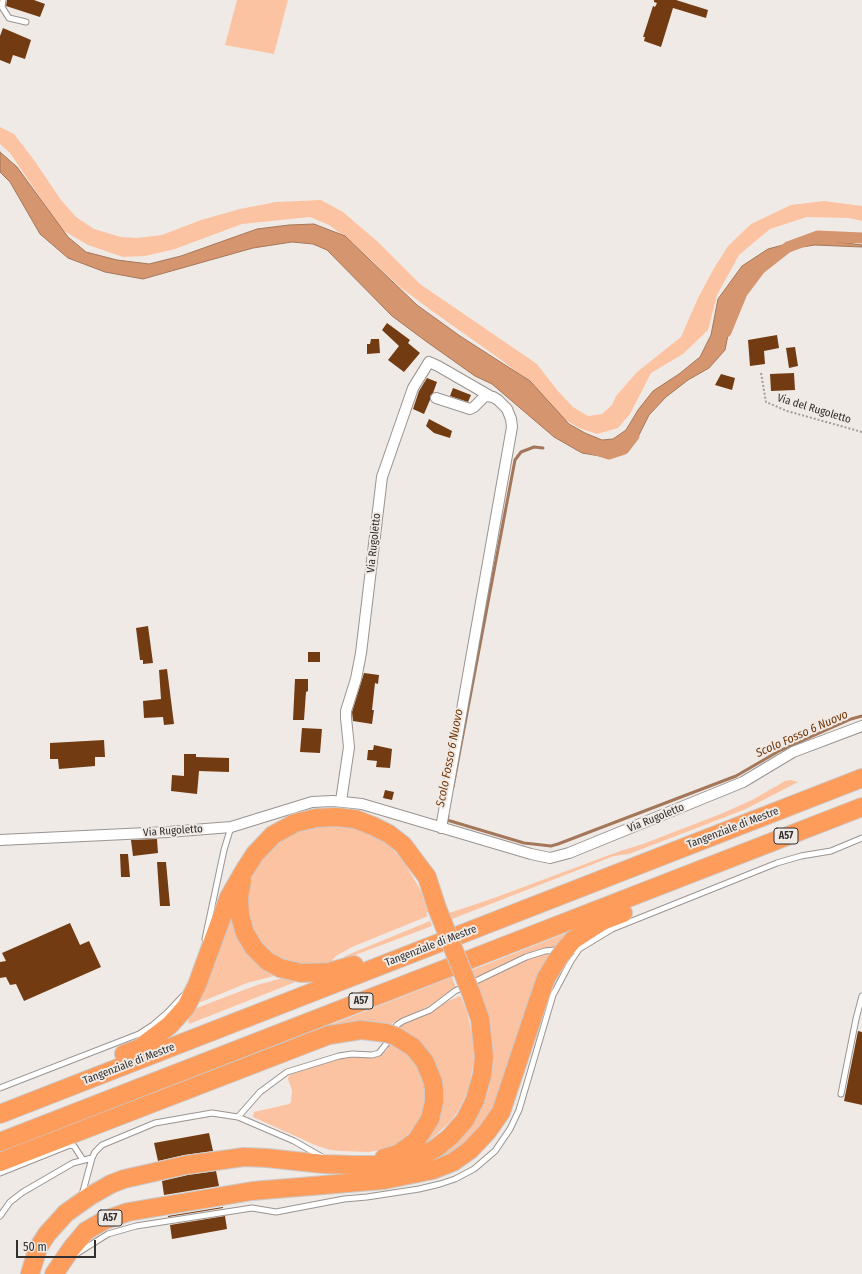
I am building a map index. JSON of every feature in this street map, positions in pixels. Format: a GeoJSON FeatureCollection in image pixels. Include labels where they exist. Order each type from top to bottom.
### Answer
{"type":"FeatureCollection","features":[{"type":"Feature","properties":{"kind":"highway","name":"Tangenziale di Mestre"},"geometry":{"type":"LineString","coordinates":[[0,1113],[862,778]]}},
{"type":"Feature","properties":{"kind":"highway","name":"A57"},"geometry":{"type":"LineString","coordinates":[[0,1142],[862,807]]}},
{"type":"Feature","properties":{"kind":"highway","name":"A57"},"geometry":{"type":"LineString","coordinates":[[0,1113],[69,1075],[140,1048],[170,1025],[186,1007],[197,985],[229,898],[244,871],[256,854],[274,835],[295,823],[316,818],[336,817],[355,819],[389,834],[403,845],[427,877],[437,908],[480,1019],[484,1057],[482,1075],[475,1100],[465,1120],[450,1136],[436,1148],[420,1157],[339,1183]]}},
{"type":"Feature","properties":{"kind":"highway","name":"A57"},"geometry":{"type":"LineString","coordinates":[[56,1270],[86,1231],[105,1220],[128,1212],[252,1191],[384,1180],[433,1170],[453,1162],[470,1150],[488,1132],[501,1112],[546,978],[565,956],[573,940],[602,921],[692,885],[722,861]]}},
{"type":"Feature","properties":{"kind":"highway","name":"A57"},"geometry":{"type":"LineString","coordinates":[[244,871],[239,897],[240,916],[245,932],[254,948],[267,961],[280,968],[301,973],[329,972],[344,969],[410,943],[430,947]]}},
{"type":"Feature","properties":{"kind":"highway","name":"A57"},"geometry":{"type":"LineString","coordinates":[[0,1162],[329,1035],[361,1030],[391,1034],[413,1047],[430,1071],[434,1090],[432,1114],[424,1130],[416,1141],[398,1154],[354,1165]]}},
{"type":"Feature","properties":{"kind":"highway","name":"A57"},"geometry":{"type":"LineString","coordinates":[[30,1274],[38,1248],[47,1234],[66,1213],[112,1184],[124,1179],[149,1172],[217,1160],[251,1157],[335,1165],[384,1165],[408,1161]]}},
{"type":"Feature","properties":{"kind":"street","name":"Via Rugoletto"},"geometry":{"type":"LineString","coordinates":[[341,801],[349,747],[346,712],[356,679],[361,653],[382,477],[413,388],[429,362],[498,400],[506,409],[511,418],[512,431],[442,828]]}},
{"type":"Feature","properties":{"kind":"street"},"geometry":{"type":"LineString","coordinates":[[436,398],[470,409],[484,397],[490,396]]}},
{"type":"Feature","properties":{"kind":"street","name":"Via Rugoletto"},"geometry":{"type":"LineString","coordinates":[[0,840],[168,832],[231,827],[312,802],[341,801],[362,804],[530,854],[550,858],[569,853],[743,782],[793,752],[862,726]]}},
{"type":"Feature","properties":{"kind":"lane"},"geometry":{"type":"LineString","coordinates":[[3,0],[2,7],[9,18],[26,22]]}},
{"type":"Feature","properties":{"kind":"lane"},"geometry":{"type":"LineString","coordinates":[[204,945],[224,850],[231,827]]}},
{"type":"Feature","properties":{"kind":"lane"},"geometry":{"type":"LineString","coordinates":[[56,1270],[108,1234],[136,1226],[252,1208],[276,1212],[344,1199],[419,1189],[440,1184],[474,1169],[495,1151],[510,1129],[519,1110],[565,956],[612,929],[777,863],[801,856],[831,851],[862,838]]}},
{"type":"Feature","properties":{"kind":"lane"},"geometry":{"type":"LineString","coordinates":[[238,1117],[260,1092],[287,1072],[338,1056],[352,1054],[372,1055],[379,1053],[388,1043],[391,1032],[397,1025],[430,1010],[455,991],[526,958],[545,951],[555,950],[565,956]]}},
{"type":"Feature","properties":{"kind":"lane"},"geometry":{"type":"LineString","coordinates":[[198,966],[200,959]]}},
{"type":"Feature","properties":{"kind":"lane"},"geometry":{"type":"LineString","coordinates":[[0,1088],[139,1034],[168,1013],[186,992]]}},
{"type":"Feature","properties":{"kind":"lane"},"geometry":{"type":"LineString","coordinates":[[842,1094],[856,1019],[862,996]]}},
{"type":"Feature","properties":{"kind":"lane"},"geometry":{"type":"LineString","coordinates":[[80,1203],[92,1158],[95,1152],[102,1145],[156,1123],[212,1113],[238,1117],[294,1141],[335,1165]]}},
{"type":"Feature","properties":{"kind":"lane"},"geometry":{"type":"LineString","coordinates":[[0,1173],[70,1145],[74,1146],[83,1160]]}},
{"type":"Feature","properties":{"kind":"lane"},"geometry":{"type":"LineString","coordinates":[[0,1216],[10,1202],[23,1192],[73,1163],[92,1158]]}},
{"type":"Feature","properties":{"kind":"path","name":"Via del Rugoletto"},"geometry":{"type":"LineString","coordinates":[[761,373],[766,402],[787,411],[862,432]]}},
{"type":"Feature","properties":{"kind":"shaded area"},"geometry":{"type":"Polygon","coordinates":[[[237,0],[288,0],[274,54],[225,45],[237,0]]]}},
{"type":"Feature","properties":{"kind":"shaded area"},"geometry":{"type":"Polygon","coordinates":[[[0,127],[14,134],[34,160],[61,200],[76,217],[94,229],[121,237],[137,238],[162,235],[201,220],[240,209],[276,202],[321,200],[343,212],[378,242],[420,284],[537,364],[557,390],[573,407],[588,416],[602,414],[612,405],[616,396],[637,372],[681,337],[698,298],[713,270],[728,246],[751,224],[791,205],[824,201],[862,206],[862,221],[849,218],[807,217],[770,229],[739,255],[717,295],[708,330],[683,354],[651,373],[630,414],[618,428],[597,434],[579,428],[549,408],[532,384],[400,287],[353,243],[329,225],[310,217],[242,224],[175,249],[145,256],[123,257],[88,245],[64,231],[54,218],[10,153],[0,144],[0,127]]]}},
{"type":"Feature","properties":{"kind":"shaded area"},"geometry":{"type":"Polygon","coordinates":[[[0,152],[17,167],[68,237],[86,252],[117,260],[149,264],[181,256],[257,229],[289,225],[314,224],[345,236],[417,305],[460,336],[530,381],[569,424],[602,440],[613,439],[626,430],[638,410],[653,391],[679,374],[700,357],[711,335],[718,299],[742,266],[768,249],[798,241],[823,240],[862,245],[862,247],[815,245],[789,249],[774,256],[757,270],[742,291],[733,310],[725,350],[709,368],[688,380],[666,397],[649,415],[639,435],[621,451],[600,456],[582,453],[554,437],[492,384],[475,376],[392,316],[327,250],[313,244],[292,242],[253,248],[143,279],[105,272],[68,258],[40,234],[10,182],[0,172],[0,152]]]}},
{"type":"Feature","properties":{"kind":"shaded area"},"geometry":{"type":"Polygon","coordinates":[[[791,780],[798,782],[746,809],[629,854],[614,856],[452,919],[449,913],[643,844],[723,813],[752,800],[785,781],[791,780]]]}},
{"type":"Feature","properties":{"kind":"shaded area"},"geometry":{"type":"Polygon","coordinates":[[[348,826],[371,834],[386,843],[403,860],[421,891],[428,916],[352,947],[336,956],[327,964],[299,964],[274,955],[259,942],[246,915],[248,885],[252,874],[259,862],[287,836],[312,827],[348,826]]]}},
{"type":"Feature","properties":{"kind":"shaded area"},"geometry":{"type":"Polygon","coordinates":[[[229,916],[236,919],[298,981],[189,1024],[188,1021],[194,1009],[257,985],[286,977],[278,975],[247,983],[199,1002],[216,962],[229,916]]]}},
{"type":"Feature","properties":{"kind":"shaded area"},"geometry":{"type":"Polygon","coordinates":[[[430,921],[432,926],[342,960],[345,956],[430,921]]]}},
{"type":"Feature","properties":{"kind":"shaded area"},"geometry":{"type":"Polygon","coordinates":[[[571,931],[560,946],[546,948],[527,954],[475,978],[472,970],[571,931]]]}},
{"type":"Feature","properties":{"kind":"shaded area"},"geometry":{"type":"Polygon","coordinates":[[[552,952],[491,1114],[462,1146],[450,1154],[437,1160],[435,1159],[455,1144],[472,1124],[485,1101],[489,1088],[492,1041],[488,1021],[478,990],[480,990],[477,984],[542,953],[552,952]]]}},
{"type":"Feature","properties":{"kind":"shaded area"},"geometry":{"type":"Polygon","coordinates":[[[452,977],[456,988],[434,1004],[394,1022],[388,1027],[322,1028],[452,977]]]}},
{"type":"Feature","properties":{"kind":"shaded area"},"geometry":{"type":"Polygon","coordinates":[[[459,996],[461,997],[467,1012],[474,1048],[474,1059],[469,1089],[458,1111],[450,1122],[428,1142],[419,1147],[438,1096],[397,1030],[417,1017],[435,1010],[444,1003],[459,996]]]}},
{"type":"Feature","properties":{"kind":"shaded area"},"geometry":{"type":"Polygon","coordinates":[[[392,1037],[419,1063],[427,1093],[423,1114],[415,1128],[396,1145],[386,1149],[369,1152],[330,1150],[315,1145],[253,1117],[254,1112],[289,1104],[291,1102],[292,1090],[288,1079],[289,1075],[334,1058],[378,1057],[387,1050],[392,1037]]]}},
{"type":"Feature","properties":{"kind":"building"},"geometry":{"type":"Polygon","coordinates":[[[7,0],[34,0],[45,4],[40,17],[6,6],[7,0]]]}},
{"type":"Feature","properties":{"kind":"building"},"geometry":{"type":"Polygon","coordinates":[[[654,0],[676,0],[708,10],[706,18],[673,8],[661,47],[644,41],[645,37],[643,37],[653,6],[655,7],[657,3],[654,2],[654,0]]]}},
{"type":"Feature","properties":{"kind":"building"},"geometry":{"type":"Polygon","coordinates":[[[3,28],[31,40],[25,59],[13,55],[10,64],[0,60],[0,36],[3,28]]]}},
{"type":"Feature","properties":{"kind":"building"},"geometry":{"type":"Polygon","coordinates":[[[387,323],[410,340],[408,343],[420,353],[404,372],[388,360],[399,346],[382,330],[387,323]]]}},
{"type":"Feature","properties":{"kind":"building"},"geometry":{"type":"Polygon","coordinates":[[[777,335],[779,348],[764,351],[765,364],[750,366],[748,340],[777,335]]]}},
{"type":"Feature","properties":{"kind":"building"},"geometry":{"type":"Polygon","coordinates":[[[371,339],[379,339],[380,353],[367,354],[367,344],[370,344],[371,339]]]}},
{"type":"Feature","properties":{"kind":"building"},"geometry":{"type":"Polygon","coordinates":[[[795,347],[798,366],[789,368],[786,348],[795,347]]]}},
{"type":"Feature","properties":{"kind":"building"},"geometry":{"type":"Polygon","coordinates":[[[794,373],[795,390],[771,391],[770,374],[794,373]]]}},
{"type":"Feature","properties":{"kind":"building"},"geometry":{"type":"Polygon","coordinates":[[[721,374],[735,378],[732,390],[715,385],[721,374]]]}},
{"type":"Feature","properties":{"kind":"building"},"geometry":{"type":"Polygon","coordinates":[[[427,378],[437,382],[433,393],[430,396],[430,400],[424,414],[413,409],[419,391],[427,378]]]}},
{"type":"Feature","properties":{"kind":"building"},"geometry":{"type":"Polygon","coordinates":[[[453,388],[471,395],[468,402],[450,396],[453,388]]]}},
{"type":"Feature","properties":{"kind":"building"},"geometry":{"type":"Polygon","coordinates":[[[429,419],[452,431],[450,438],[434,433],[426,426],[429,419]]]}},
{"type":"Feature","properties":{"kind":"building"},"geometry":{"type":"Polygon","coordinates":[[[148,626],[153,663],[143,664],[143,660],[140,660],[136,628],[148,626]]]}},
{"type":"Feature","properties":{"kind":"building"},"geometry":{"type":"Polygon","coordinates":[[[308,652],[320,652],[320,662],[308,662],[308,652]]]}},
{"type":"Feature","properties":{"kind":"building"},"geometry":{"type":"Polygon","coordinates":[[[167,669],[174,724],[164,725],[163,717],[144,718],[143,701],[161,699],[159,670],[167,669]]]}},
{"type":"Feature","properties":{"kind":"building"},"geometry":{"type":"Polygon","coordinates":[[[364,673],[379,675],[378,684],[375,683],[372,724],[353,721],[352,712],[364,673]]]}},
{"type":"Feature","properties":{"kind":"building"},"geometry":{"type":"Polygon","coordinates":[[[295,679],[308,679],[304,720],[293,720],[295,679]]]}},
{"type":"Feature","properties":{"kind":"building"},"geometry":{"type":"Polygon","coordinates":[[[302,728],[322,729],[320,753],[300,752],[302,728]]]}},
{"type":"Feature","properties":{"kind":"building"},"geometry":{"type":"Polygon","coordinates":[[[104,740],[105,757],[95,757],[95,766],[59,769],[58,759],[50,759],[50,743],[104,740]]]}},
{"type":"Feature","properties":{"kind":"building"},"geometry":{"type":"Polygon","coordinates":[[[374,745],[392,749],[390,768],[376,767],[377,761],[367,760],[368,750],[373,750],[374,745]]]}},
{"type":"Feature","properties":{"kind":"building"},"geometry":{"type":"Polygon","coordinates":[[[184,754],[196,754],[196,757],[229,758],[229,772],[199,771],[197,794],[171,791],[172,775],[184,776],[184,754]]]}},
{"type":"Feature","properties":{"kind":"building"},"geometry":{"type":"Polygon","coordinates":[[[385,790],[394,792],[392,800],[383,798],[385,790]]]}},
{"type":"Feature","properties":{"kind":"building"},"geometry":{"type":"Polygon","coordinates":[[[157,839],[158,853],[133,856],[131,840],[157,839]]]}},
{"type":"Feature","properties":{"kind":"building"},"geometry":{"type":"Polygon","coordinates":[[[120,854],[128,854],[130,877],[121,877],[120,854]]]}},
{"type":"Feature","properties":{"kind":"building"},"geometry":{"type":"Polygon","coordinates":[[[157,862],[166,862],[170,906],[160,906],[157,862]]]}},
{"type":"Feature","properties":{"kind":"building"},"geometry":{"type":"Polygon","coordinates":[[[70,923],[80,945],[89,941],[101,967],[24,1001],[16,984],[10,985],[6,977],[0,978],[0,962],[6,961],[2,953],[70,923]]]}},
{"type":"Feature","properties":{"kind":"building"},"geometry":{"type":"Polygon","coordinates":[[[858,1031],[862,1032],[862,1105],[844,1101],[858,1031]]]}},
{"type":"Feature","properties":{"kind":"building"},"geometry":{"type":"Polygon","coordinates":[[[209,1133],[213,1151],[184,1155],[158,1161],[154,1143],[209,1133]]]}},
{"type":"Feature","properties":{"kind":"building"},"geometry":{"type":"Polygon","coordinates":[[[216,1171],[219,1186],[164,1195],[162,1181],[216,1171]]]}},
{"type":"Feature","properties":{"kind":"building"},"geometry":{"type":"Polygon","coordinates":[[[223,1208],[168,1217],[168,1216],[223,1208]]]}},
{"type":"Feature","properties":{"kind":"building"},"geometry":{"type":"Polygon","coordinates":[[[225,1216],[227,1229],[172,1239],[170,1225],[225,1216]]]}},
{"type":"Feature","properties":{"kind":"waterway"},"geometry":{"type":"LineString","coordinates":[[726,332],[742,293],[760,269],[788,247],[818,236],[862,238]]}},
{"type":"Feature","properties":{"kind":"waterway"},"geometry":{"type":"LineString","coordinates":[[593,449],[609,454],[624,449],[634,436]]}},
{"type":"Feature","properties":{"kind":"waterway","name":"Scolo Fosso 6 Nuovo"},"geometry":{"type":"LineString","coordinates":[[453,787],[515,460],[521,452],[534,447],[543,448]]}},
{"type":"Feature","properties":{"kind":"waterway","name":"Scolo Fosso 6 Nuovo"},"geometry":{"type":"LineString","coordinates":[[448,816],[447,820],[524,843],[551,846],[736,776],[779,751],[851,719],[862,716]]}}]}
